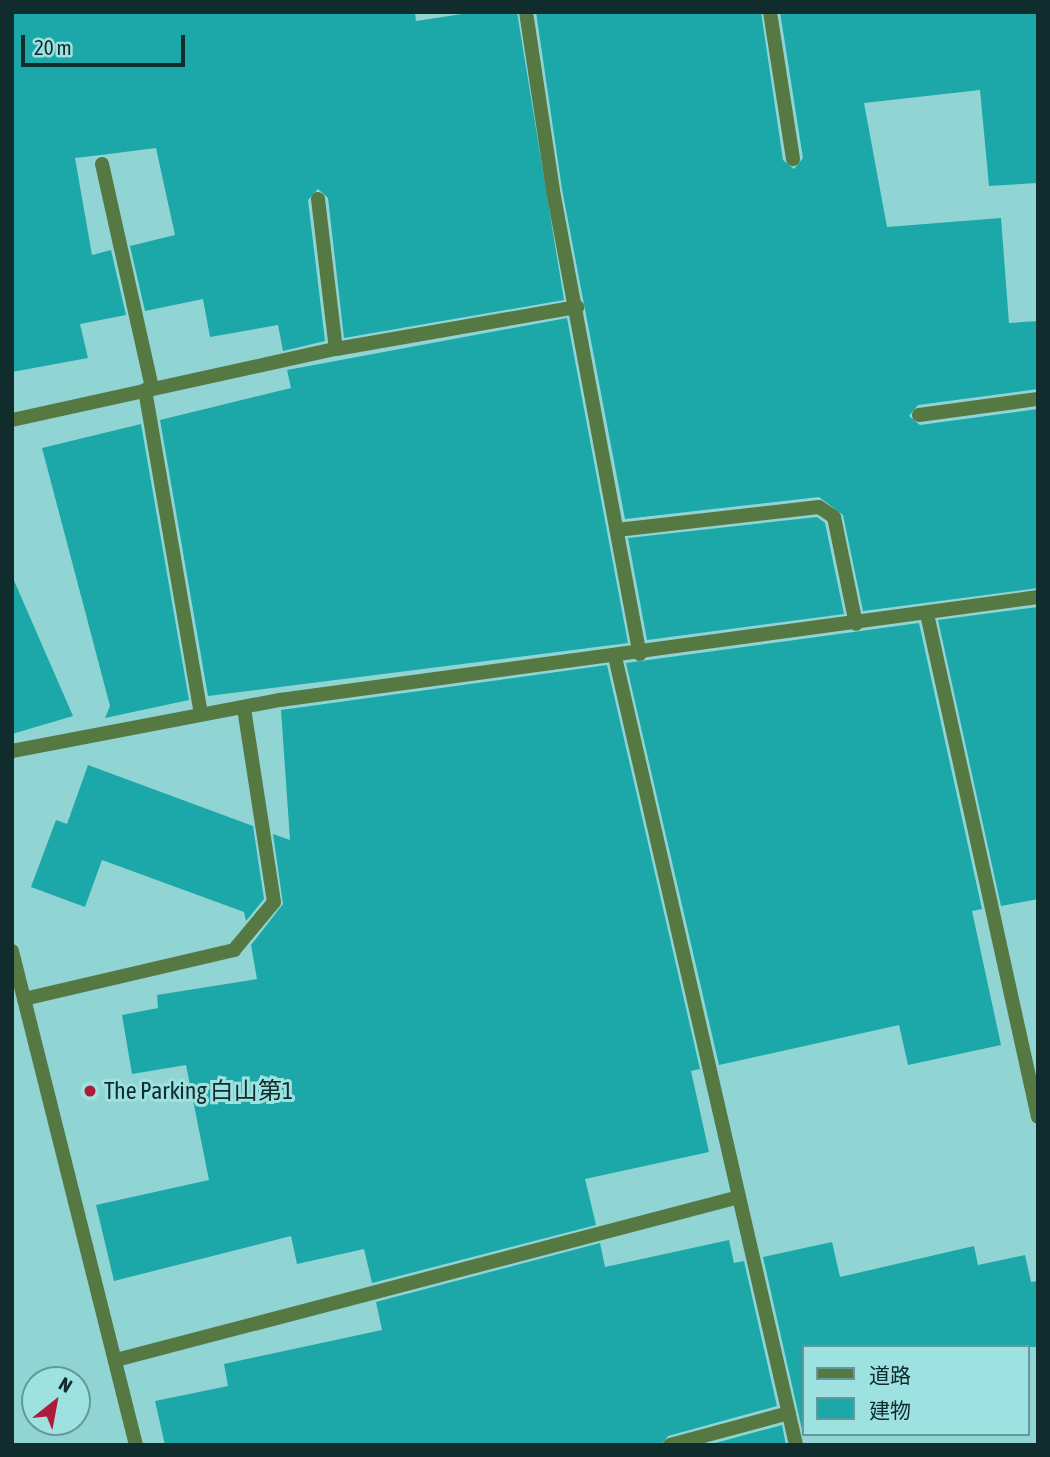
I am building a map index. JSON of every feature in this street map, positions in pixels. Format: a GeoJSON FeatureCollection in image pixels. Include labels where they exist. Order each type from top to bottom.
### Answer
{"type":"FeatureCollection","features":[{"type":"Feature","properties":{"kind":"street"},"geometry":{"type":"LineString","coordinates":[[526,12],[553,191],[577,307],[640,654]]}},
{"type":"Feature","properties":{"kind":"street"},"geometry":{"type":"LineString","coordinates":[[770,12],[793,159]]}},
{"type":"Feature","properties":{"kind":"street"},"geometry":{"type":"LineString","coordinates":[[102,164],[149,389],[201,713]]}},
{"type":"Feature","properties":{"kind":"street"},"geometry":{"type":"LineString","coordinates":[[318,199],[336,349]]}},
{"type":"Feature","properties":{"kind":"street"},"geometry":{"type":"LineString","coordinates":[[12,420],[336,349],[577,307]]}},
{"type":"Feature","properties":{"kind":"street"},"geometry":{"type":"LineString","coordinates":[[919,415],[1038,399]]}},
{"type":"Feature","properties":{"kind":"street"},"geometry":{"type":"LineString","coordinates":[[617,530],[819,507],[834,517],[856,624]]}},
{"type":"Feature","properties":{"kind":"street"},"geometry":{"type":"LineString","coordinates":[[12,751],[201,713],[1038,597]]}},
{"type":"Feature","properties":{"kind":"street"},"geometry":{"type":"LineString","coordinates":[[927,614],[1038,1117]]}},
{"type":"Feature","properties":{"kind":"street"},"geometry":{"type":"LineString","coordinates":[[615,657],[796,1445]]}},
{"type":"Feature","properties":{"kind":"street"},"geometry":{"type":"LineString","coordinates":[[24,999],[234,950],[274,902],[244,708]]}},
{"type":"Feature","properties":{"kind":"street"},"geometry":{"type":"LineString","coordinates":[[12,951],[15,974],[24,999],[136,1445]]}},
{"type":"Feature","properties":{"kind":"street"},"geometry":{"type":"LineString","coordinates":[[116,1360],[739,1197]]}},
{"type":"Feature","properties":{"kind":"street"},"geometry":{"type":"LineString","coordinates":[[670,1445],[789,1413]]}},
{"type":"Feature","properties":{"kind":"building"},"geometry":{"type":"Polygon","coordinates":[[[12,12],[415,12],[416,21],[475,12],[517,12],[564,300],[344,338],[328,198],[318,189],[308,200],[325,341],[283,351],[278,325],[210,337],[203,299],[145,311],[130,246],[175,235],[156,148],[75,158],[92,255],[111,250],[126,315],[80,324],[88,358],[12,372],[12,12]]]}},
{"type":"Feature","properties":{"kind":"building"},"geometry":{"type":"Polygon","coordinates":[[[536,12],[761,12],[783,160],[794,169],[803,158],[780,12],[1038,12],[1038,183],[989,186],[980,90],[864,103],[887,227],[1001,218],[1009,323],[1038,321],[1038,389],[918,405],[909,416],[920,425],[1038,409],[1038,588],[863,611],[843,515],[819,497],[625,519],[562,189],[536,12]]]}},
{"type":"Feature","properties":{"kind":"building"},"geometry":{"type":"Polygon","coordinates":[[[567,318],[628,643],[208,696],[160,420],[291,388],[287,370],[567,318]]]}},
{"type":"Feature","properties":{"kind":"building"},"geometry":{"type":"Polygon","coordinates":[[[141,424],[189,700],[105,718],[110,706],[42,448],[141,424]]]}},
{"type":"Feature","properties":{"kind":"building"},"geometry":{"type":"Polygon","coordinates":[[[817,517],[825,523],[844,614],[647,640],[628,538],[817,517]]]}},
{"type":"Feature","properties":{"kind":"building"},"geometry":{"type":"Polygon","coordinates":[[[12,576],[73,716],[12,734],[12,576]]]}},
{"type":"Feature","properties":{"kind":"building"},"geometry":{"type":"Polygon","coordinates":[[[1038,607],[1038,899],[1001,906],[938,620],[1038,607]]]}},
{"type":"Feature","properties":{"kind":"building"},"geometry":{"type":"Polygon","coordinates":[[[919,623],[982,909],[972,911],[1001,1045],[908,1065],[899,1025],[719,1065],[626,663],[919,623]]]}},
{"type":"Feature","properties":{"kind":"building"},"geometry":{"type":"Polygon","coordinates":[[[607,665],[700,1069],[691,1071],[709,1152],[585,1179],[596,1225],[372,1283],[364,1249],[297,1264],[291,1236],[114,1281],[96,1205],[209,1180],[186,1065],[132,1074],[122,1015],[158,1008],[157,995],[257,979],[251,945],[283,904],[273,834],[290,840],[281,710],[607,665]]]}},
{"type":"Feature","properties":{"kind":"building"},"geometry":{"type":"Polygon","coordinates":[[[88,765],[253,826],[264,899],[246,921],[244,912],[102,860],[85,907],[31,887],[56,820],[67,824],[88,765]]]}},
{"type":"Feature","properties":{"kind":"building"},"geometry":{"type":"Polygon","coordinates":[[[729,1240],[734,1263],[744,1261],[777,1406],[668,1436],[661,1445],[165,1445],[155,1401],[228,1386],[224,1364],[382,1330],[376,1302],[600,1243],[605,1267],[729,1240]]]}},
{"type":"Feature","properties":{"kind":"building"},"geometry":{"type":"Polygon","coordinates":[[[832,1242],[840,1277],[974,1246],[978,1265],[1025,1255],[1031,1282],[1038,1281],[1038,1347],[802,1345],[802,1430],[763,1257],[832,1242]]]}},
{"type":"Feature","properties":{"kind":"building"},"geometry":{"type":"Polygon","coordinates":[[[782,1425],[786,1445],[708,1445],[782,1425]]]}},
{"type":"Feature","properties":{"kind":"place","name":"The Parking 白山第1"},"geometry":{"type":"Point","coordinates":[90,1091]}}]}
